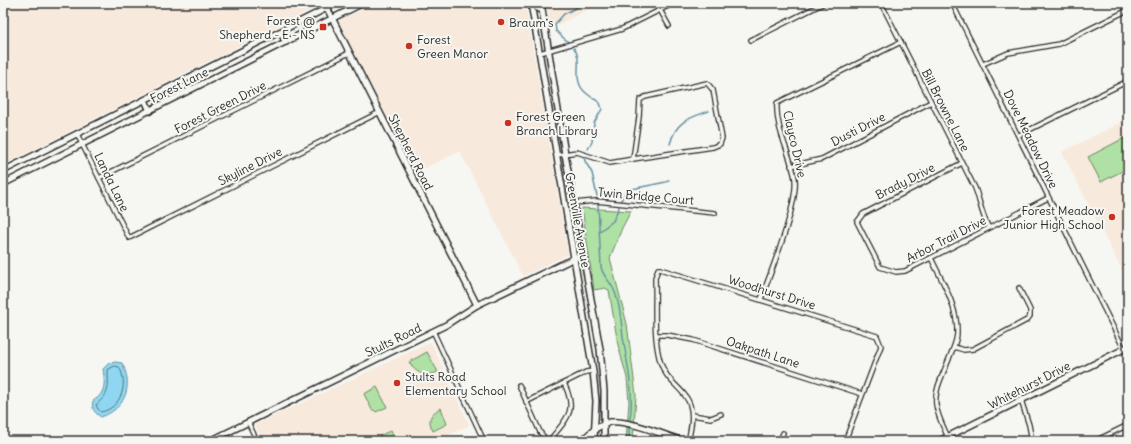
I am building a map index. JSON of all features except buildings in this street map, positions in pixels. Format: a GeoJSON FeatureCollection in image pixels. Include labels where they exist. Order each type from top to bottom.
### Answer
{"type":"FeatureCollection","features":[{"type":"Feature","properties":{"kind":"main road","name":"Forest Lane"},"geometry":{"type":"LineString","coordinates":[[3,171],[337,3]]}},
{"type":"Feature","properties":{"kind":"main road","name":"Forest Lane"},"geometry":{"type":"LineString","coordinates":[[3,184],[363,3]]}},
{"type":"Feature","properties":{"kind":"main road","name":"Greenville Avenue"},"geometry":{"type":"LineString","coordinates":[[531,3],[593,371],[596,397],[594,441]]}},
{"type":"Feature","properties":{"kind":"main road"},"geometry":{"type":"LineString","coordinates":[[535,3],[536,8],[542,10]]}},
{"type":"Feature","properties":{"kind":"main road","name":"Greenville Avenue"},"geometry":{"type":"LineString","coordinates":[[541,3],[565,154],[603,373],[605,424],[604,441]]}},
{"type":"Feature","properties":{"kind":"main road","name":"Shepherd Road"},"geometry":{"type":"LineString","coordinates":[[327,8],[478,305]]}},
{"type":"Feature","properties":{"kind":"main road"},"geometry":{"type":"LineString","coordinates":[[280,32],[286,42]]}},
{"type":"Feature","properties":{"kind":"main road"},"geometry":{"type":"LineString","coordinates":[[145,100],[150,111]]}},
{"type":"Feature","properties":{"kind":"main road","name":"Stults Road"},"geometry":{"type":"LineString","coordinates":[[210,441],[433,331],[478,305],[583,254]]}},
{"type":"Feature","properties":{"kind":"main road","name":"Whitehurst Drive"},"geometry":{"type":"LineString","coordinates":[[939,441],[1126,348]]}},
{"type":"Feature","properties":{"kind":"main road"},"geometry":{"type":"LineString","coordinates":[[582,441],[605,424],[615,422],[629,424],[683,441]]}},
{"type":"Feature","properties":{"kind":"street"},"geometry":{"type":"LineString","coordinates":[[540,53],[622,30],[674,3]]}},
{"type":"Feature","properties":{"kind":"street"},"geometry":{"type":"LineString","coordinates":[[751,40],[824,3]]}},
{"type":"Feature","properties":{"kind":"street","name":"Bill Browne Lane"},"geometry":{"type":"LineString","coordinates":[[881,3],[977,194],[985,221],[989,228]]}},
{"type":"Feature","properties":{"kind":"street","name":"Dove Meadow Drive"},"geometry":{"type":"LineString","coordinates":[[952,3],[1019,136],[1048,198],[1126,348]]}},
{"type":"Feature","properties":{"kind":"street"},"geometry":{"type":"LineString","coordinates":[[954,7],[962,3]]}},
{"type":"Feature","properties":{"kind":"street"},"geometry":{"type":"LineString","coordinates":[[660,10],[669,26]]}},
{"type":"Feature","properties":{"kind":"street"},"geometry":{"type":"LineString","coordinates":[[983,64],[1008,53],[1059,44],[1128,10]]}},
{"type":"Feature","properties":{"kind":"street","name":"Clayco Drive"},"geometry":{"type":"LineString","coordinates":[[761,299],[794,198],[795,180],[776,110],[777,103],[901,42]]}},
{"type":"Feature","properties":{"kind":"street","name":"Forest Green Drive"},"geometry":{"type":"LineString","coordinates":[[99,178],[349,53]]}},
{"type":"Feature","properties":{"kind":"street"},"geometry":{"type":"LineString","coordinates":[[1019,136],[1128,81]]}},
{"type":"Feature","properties":{"kind":"street"},"geometry":{"type":"LineString","coordinates":[[557,155],[582,153],[610,163],[713,147],[720,144],[721,131],[713,90],[710,85],[707,83],[680,88],[645,97],[640,100],[633,159]]}},
{"type":"Feature","properties":{"kind":"street","name":"Dusti Drive"},"geometry":{"type":"LineString","coordinates":[[791,166],[822,158],[931,102]]}},
{"type":"Feature","properties":{"kind":"street","name":"Skyline Drive"},"geometry":{"type":"LineString","coordinates":[[129,238],[380,112]]}},
{"type":"Feature","properties":{"kind":"street","name":"Landa Lane"},"geometry":{"type":"LineString","coordinates":[[77,134],[129,238]]}},
{"type":"Feature","properties":{"kind":"street","name":"Brady Drive"},"geometry":{"type":"LineString","coordinates":[[858,218],[962,163]]}},
{"type":"Feature","properties":{"kind":"street","name":"Arbor Trail Drive"},"geometry":{"type":"LineString","coordinates":[[858,218],[857,222],[880,267],[896,272],[906,271],[1048,198]]}},
{"type":"Feature","properties":{"kind":"street","name":"Twin Bridge Court"},"geometry":{"type":"LineString","coordinates":[[574,203],[596,201],[715,212]]}},
{"type":"Feature","properties":{"kind":"street"},"geometry":{"type":"LineString","coordinates":[[932,258],[957,317],[957,334],[954,347],[935,396],[936,410],[948,437]]}},
{"type":"Feature","properties":{"kind":"street","name":"Woodhurst Drive"},"geometry":{"type":"LineString","coordinates":[[657,336],[655,278],[658,269],[664,268],[874,334],[880,339],[881,346],[862,394]]}},
{"type":"Feature","properties":{"kind":"street"},"geometry":{"type":"LineString","coordinates":[[954,347],[964,350],[973,349],[1027,320],[1030,316],[1030,310],[1019,288]]}},
{"type":"Feature","properties":{"kind":"street"},"geometry":{"type":"LineString","coordinates":[[433,331],[484,441]]}},
{"type":"Feature","properties":{"kind":"street"},"geometry":{"type":"LineString","coordinates":[[657,336],[659,359],[663,368],[686,395],[692,415],[688,441]]}},
{"type":"Feature","properties":{"kind":"street","name":"Oakpath Lane"},"geometry":{"type":"LineString","coordinates":[[657,336],[674,336],[693,340],[862,394]]}},
{"type":"Feature","properties":{"kind":"street"},"geometry":{"type":"LineString","coordinates":[[526,402],[564,383],[593,371]]}},
{"type":"Feature","properties":{"kind":"street"},"geometry":{"type":"LineString","coordinates":[[519,386],[540,432],[548,441],[569,413],[571,402],[564,383]]}},
{"type":"Feature","properties":{"kind":"street"},"geometry":{"type":"LineString","coordinates":[[845,441],[862,394]]}},
{"type":"Feature","properties":{"kind":"street"},"geometry":{"type":"LineString","coordinates":[[1021,400],[1029,425],[1032,441]]}},
{"type":"Feature","properties":{"kind":"street"},"geometry":{"type":"LineString","coordinates":[[692,415],[711,418],[721,414]]}},
{"type":"Feature","properties":{"kind":"street"},"geometry":{"type":"LineString","coordinates":[[248,422],[257,441]]}},
{"type":"Feature","properties":{"kind":"street"},"geometry":{"type":"LineString","coordinates":[[1095,441],[1128,424]]}},
{"type":"Feature","properties":{"kind":"street"},"geometry":{"type":"LineString","coordinates":[[780,441],[782,433]]}},
{"type":"Feature","properties":{"kind":"shaded area"},"geometry":{"type":"Polygon","coordinates":[[[3,3],[324,3],[3,165],[3,3]]]}},
{"type":"Feature","properties":{"kind":"shaded area"},"geometry":{"type":"Polygon","coordinates":[[[374,3],[525,3],[568,254],[523,276],[460,151],[415,173],[338,21],[374,3]]]}},
{"type":"Feature","properties":{"kind":"shaded area"},"geometry":{"type":"Polygon","coordinates":[[[547,3],[600,3],[550,29],[547,3]]]}},
{"type":"Feature","properties":{"kind":"shaded area","name":"Forest Meadow Junior High School"},"geometry":{"type":"Polygon","coordinates":[[[1128,119],[1128,282],[1062,152],[1128,119]]]}},
{"type":"Feature","properties":{"kind":"shaded area","name":"Stults Road Elementary School"},"geometry":{"type":"Polygon","coordinates":[[[431,342],[469,425],[437,441],[263,441],[255,425],[431,342]]]}},
{"type":"Feature","properties":{"kind":"green space"},"geometry":{"type":"Polygon","coordinates":[[[1128,136],[1128,168],[1101,182],[1088,157],[1128,136]]]}},
{"type":"Feature","properties":{"kind":"green space"},"geometry":{"type":"Polygon","coordinates":[[[582,208],[631,211],[622,228],[610,258],[627,324],[636,395],[633,441],[626,441],[629,402],[627,378],[618,345],[609,290],[605,288],[594,290],[582,208]]]}},
{"type":"Feature","properties":{"kind":"green space"},"geometry":{"type":"Polygon","coordinates":[[[427,352],[438,372],[425,374],[418,372],[409,362],[427,352]]]}},
{"type":"Feature","properties":{"kind":"green space"},"geometry":{"type":"Polygon","coordinates":[[[377,387],[387,407],[376,412],[372,410],[364,394],[377,387]]]}},
{"type":"Feature","properties":{"kind":"green space"},"geometry":{"type":"Polygon","coordinates":[[[441,408],[447,424],[433,431],[430,423],[431,417],[434,412],[441,408]]]}},
{"type":"Feature","properties":{"kind":"green space"},"geometry":{"type":"Polygon","coordinates":[[[391,430],[394,441],[382,441],[380,436],[391,430]]]}},
{"type":"Feature","properties":{"kind":"water"},"geometry":{"type":"Polygon","coordinates":[[[109,363],[122,363],[126,372],[127,388],[125,396],[116,408],[101,417],[94,410],[93,401],[100,395],[104,387],[103,369],[109,363]]]}},
{"type":"Feature","properties":{"kind":"waterway"},"geometry":{"type":"LineString","coordinates":[[568,42],[556,31],[555,24],[564,14],[585,3]]}},
{"type":"Feature","properties":{"kind":"waterway"},"geometry":{"type":"LineString","coordinates":[[574,48],[577,53],[578,76],[581,87],[600,103],[602,109],[594,123],[592,142],[588,149]]}},
{"type":"Feature","properties":{"kind":"waterway"},"geometry":{"type":"LineString","coordinates":[[670,144],[676,130],[680,125],[689,118],[709,111]]}},
{"type":"Feature","properties":{"kind":"waterway"},"geometry":{"type":"LineString","coordinates":[[584,156],[585,161],[592,173],[597,196]]}},
{"type":"Feature","properties":{"kind":"waterway"},"geometry":{"type":"LineString","coordinates":[[621,200],[627,190],[666,182],[669,180]]}},
{"type":"Feature","properties":{"kind":"waterway"},"geometry":{"type":"LineString","coordinates":[[598,204],[601,267],[616,294],[619,308],[630,381],[630,419]]}},
{"type":"Feature","properties":{"kind":"waterway"},"geometry":{"type":"LineString","coordinates":[[600,231],[613,221],[619,207]]}},
{"type":"Feature","properties":{"kind":"waterway"},"geometry":{"type":"LineString","coordinates":[[629,427],[629,441]]}},
{"type":"Feature","properties":{"kind":"place","name":"Braum's"},"geometry":{"type":"Point","coordinates":[501,22]}},
{"type":"Feature","properties":{"kind":"place","name":"Forest @ Shepherd - E - NS"},"geometry":{"type":"Point","coordinates":[323,27]}},
{"type":"Feature","properties":{"kind":"place","name":"Forest Green Manor"},"geometry":{"type":"Point","coordinates":[409,46]}},
{"type":"Feature","properties":{"kind":"place","name":"Forest Green Branch Library"},"geometry":{"type":"Point","coordinates":[508,123]}},
{"type":"Feature","properties":{"kind":"place","name":"Forest Meadow Junior High School"},"geometry":{"type":"Point","coordinates":[1112,217]}},
{"type":"Feature","properties":{"kind":"place","name":"Stults Road Elementary School"},"geometry":{"type":"Point","coordinates":[397,383]}}]}
